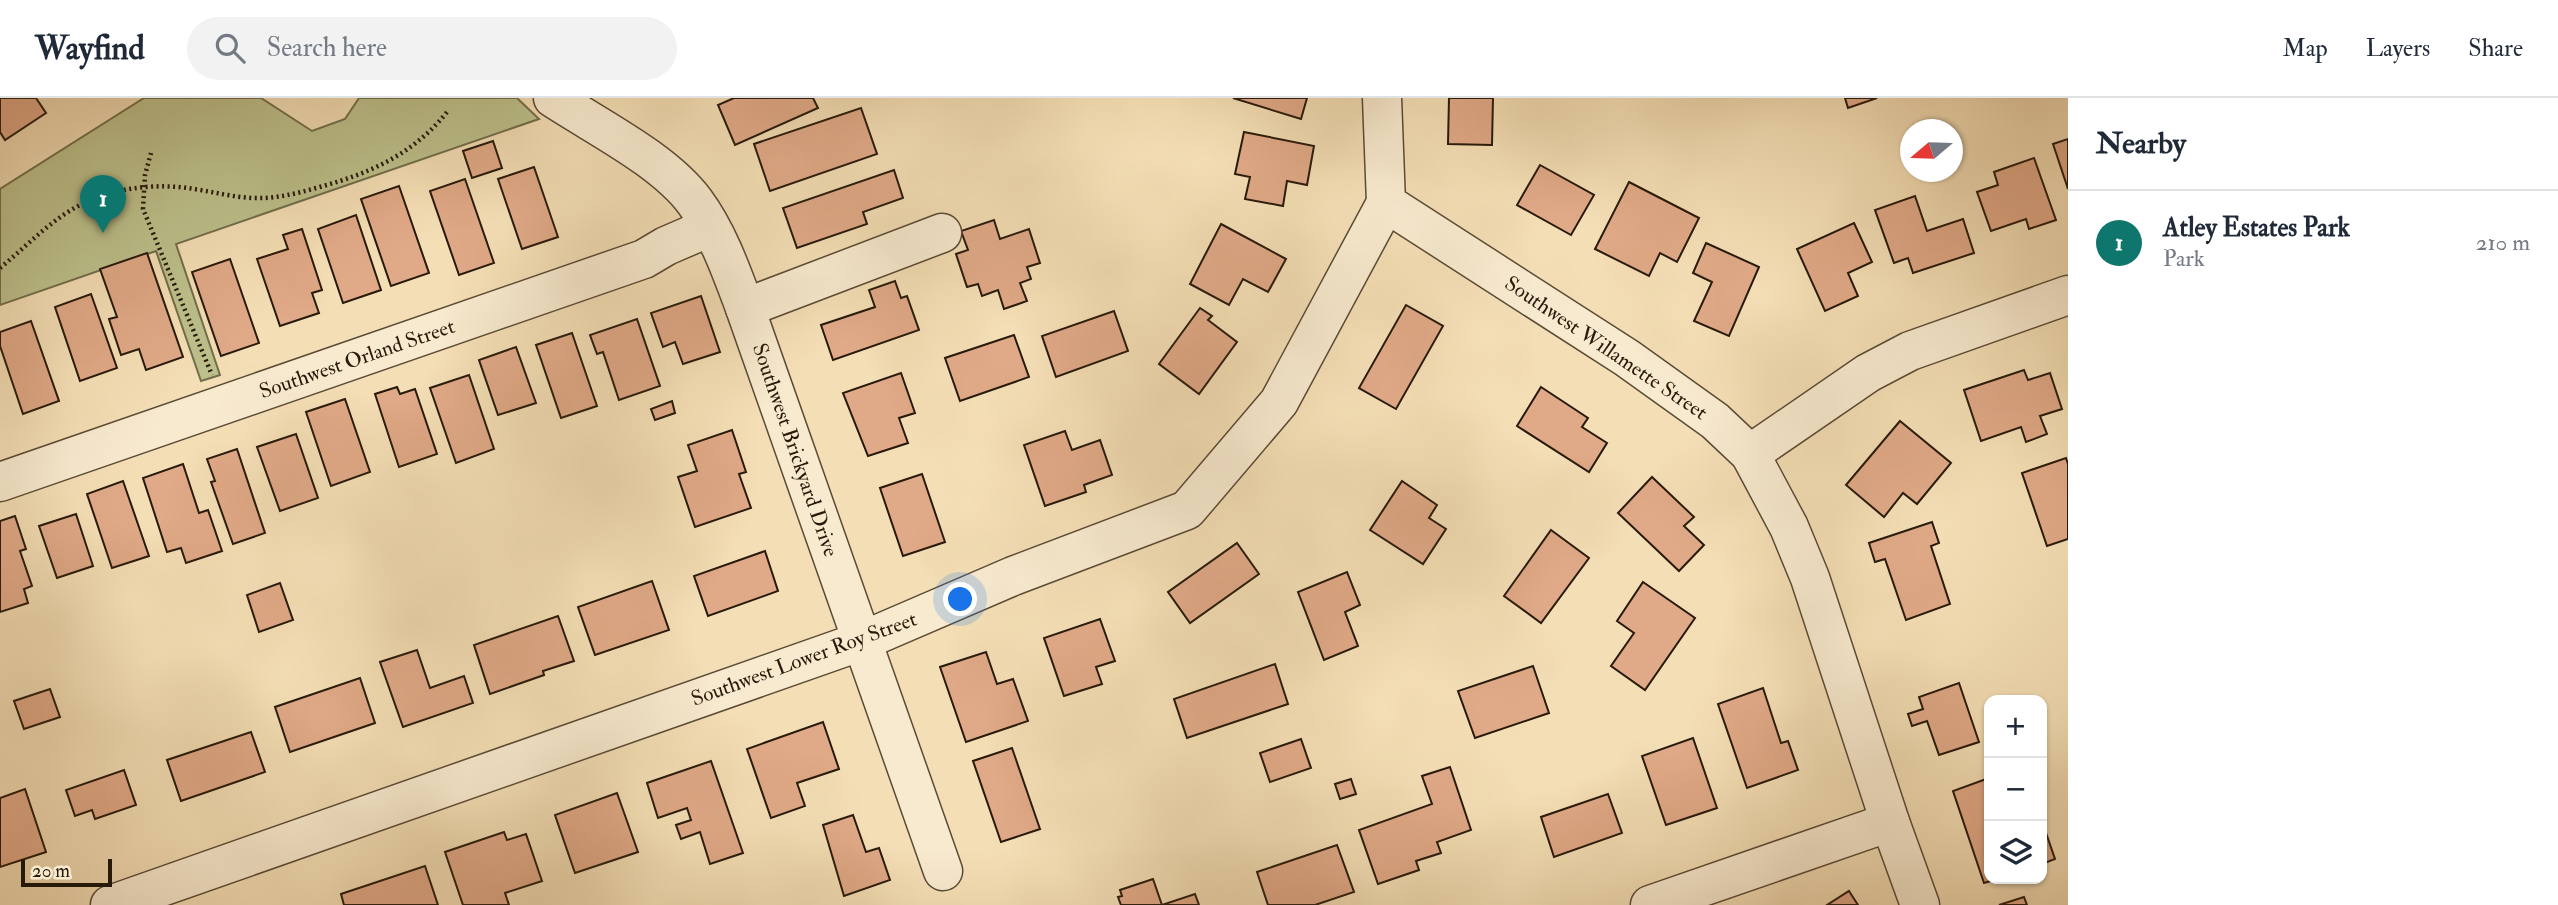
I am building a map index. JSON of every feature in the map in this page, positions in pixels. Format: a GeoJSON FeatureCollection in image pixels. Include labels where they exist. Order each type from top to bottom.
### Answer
{"type":"FeatureCollection","features":[{"type":"Feature","properties":{"kind":"street","name":"Southwest Brickyard Drive"},"geometry":{"type":"LineString","coordinates":[[553,98],[660,167],[681,185],[696,203],[723,252],[746,309],[943,871]]}},
{"type":"Feature","properties":{"kind":"street"},"geometry":{"type":"LineString","coordinates":[[1381,98],[1386,204]]}},
{"type":"Feature","properties":{"kind":"street","name":"Southwest Willamette Street"},"geometry":{"type":"LineString","coordinates":[[1386,204],[1627,358],[1715,421],[1750,454],[1789,527],[1810,578],[1920,905]]}},
{"type":"Feature","properties":{"kind":"street","name":"Southwest Lower Roy Street"},"geometry":{"type":"LineString","coordinates":[[110,905],[862,641],[1013,576],[1186,510],[1279,402],[1386,204]]}},
{"type":"Feature","properties":{"kind":"street","name":"Southwest Orland Street"},"geometry":{"type":"LineString","coordinates":[[0,482],[644,259],[710,227]]}},
{"type":"Feature","properties":{"kind":"street"},"geometry":{"type":"LineString","coordinates":[[746,309],[942,233]]}},
{"type":"Feature","properties":{"kind":"street"},"geometry":{"type":"LineString","coordinates":[[1750,454],[1868,373],[1910,351],[2068,295]]}},
{"type":"Feature","properties":{"kind":"street"},"geometry":{"type":"LineString","coordinates":[[1650,905],[1890,822]]}},
{"type":"Feature","properties":{"kind":"path"},"geometry":{"type":"LineString","coordinates":[[0,268],[52,222],[80,205],[113,192],[144,188],[192,188],[255,198],[291,195],[342,181],[390,162],[427,134],[447,112]]}},
{"type":"Feature","properties":{"kind":"path"},"geometry":{"type":"LineString","coordinates":[[151,153],[143,209],[215,381],[222,406]]}},
{"type":"Feature","properties":{"kind":"green space"},"geometry":{"type":"Polygon","coordinates":[[[144,98],[261,98],[312,131],[345,119],[359,98],[517,98],[539,119],[176,244],[220,375],[201,381],[156,251],[0,305],[0,189],[144,98]]]}},
{"type":"Feature","properties":{"kind":"building"},"geometry":{"type":"Polygon","coordinates":[[[0,98],[36,98],[46,113],[5,140],[0,132],[0,98]]]}},
{"type":"Feature","properties":{"kind":"building"},"geometry":{"type":"Polygon","coordinates":[[[734,98],[813,98],[818,108],[735,145],[718,105],[734,98]]]}},
{"type":"Feature","properties":{"kind":"building"},"geometry":{"type":"Polygon","coordinates":[[[1233,98],[1307,98],[1301,119],[1233,98]]]}},
{"type":"Feature","properties":{"kind":"building"},"geometry":{"type":"Polygon","coordinates":[[[1449,98],[1493,98],[1492,145],[1448,144],[1449,98]]]}},
{"type":"Feature","properties":{"kind":"building"},"geometry":{"type":"Polygon","coordinates":[[[1845,98],[1877,98],[1848,108],[1845,98]]]}},
{"type":"Feature","properties":{"kind":"building"},"geometry":{"type":"Polygon","coordinates":[[[861,108],[877,154],[770,191],[754,144],[861,108]]]}},
{"type":"Feature","properties":{"kind":"building"},"geometry":{"type":"Polygon","coordinates":[[[1244,132],[1314,146],[1307,185],[1287,181],[1283,206],[1245,199],[1250,177],[1235,174],[1244,132]]]}},
{"type":"Feature","properties":{"kind":"building"},"geometry":{"type":"Polygon","coordinates":[[[2068,139],[2068,189],[2053,144],[2068,139]]]}},
{"type":"Feature","properties":{"kind":"building"},"geometry":{"type":"Polygon","coordinates":[[[493,141],[502,168],[472,178],[463,151],[493,141]]]}},
{"type":"Feature","properties":{"kind":"building"},"geometry":{"type":"Polygon","coordinates":[[[2034,158],[2056,220],[2029,229],[2026,219],[1991,231],[1977,192],[1998,185],[1994,172],[2034,158]]]}},
{"type":"Feature","properties":{"kind":"building"},"geometry":{"type":"Polygon","coordinates":[[[1540,165],[1594,195],[1571,235],[1517,205],[1540,165]]]}},
{"type":"Feature","properties":{"kind":"building"},"geometry":{"type":"Polygon","coordinates":[[[534,167],[558,237],[522,249],[498,179],[534,167]]]}},
{"type":"Feature","properties":{"kind":"building"},"geometry":{"type":"Polygon","coordinates":[[[894,170],[903,198],[863,212],[867,224],[797,248],[783,208],[894,170]]]}},
{"type":"Feature","properties":{"kind":"building"},"geometry":{"type":"Polygon","coordinates":[[[465,179],[494,263],[459,275],[430,191],[465,179]]]}},
{"type":"Feature","properties":{"kind":"building"},"geometry":{"type":"Polygon","coordinates":[[[1629,182],[1699,218],[1677,262],[1660,253],[1649,276],[1595,249],[1629,182]]]}},
{"type":"Feature","properties":{"kind":"building"},"geometry":{"type":"Polygon","coordinates":[[[399,186],[429,273],[391,286],[361,199],[399,186]]]}},
{"type":"Feature","properties":{"kind":"building"},"geometry":{"type":"Polygon","coordinates":[[[1915,196],[1927,231],[1963,219],[1974,253],[1913,273],[1908,258],[1894,263],[1875,210],[1915,196]]]}},
{"type":"Feature","properties":{"kind":"building"},"geometry":{"type":"Polygon","coordinates":[[[356,215],[381,290],[343,303],[318,229],[356,215]]]}},
{"type":"Feature","properties":{"kind":"building"},"geometry":{"type":"Polygon","coordinates":[[[994,220],[1000,239],[1029,229],[1040,263],[1027,267],[1031,279],[1020,283],[1027,301],[1004,309],[998,290],[982,296],[978,284],[967,287],[956,254],[968,250],[961,231],[994,220]]]}},
{"type":"Feature","properties":{"kind":"building"},"geometry":{"type":"Polygon","coordinates":[[[1854,223],[1872,262],[1848,273],[1858,296],[1825,311],[1797,249],[1854,223]]]}},
{"type":"Feature","properties":{"kind":"building"},"geometry":{"type":"Polygon","coordinates":[[[1221,224],[1286,259],[1268,292],[1243,279],[1229,305],[1190,284],[1221,224]]]}},
{"type":"Feature","properties":{"kind":"building"},"geometry":{"type":"Polygon","coordinates":[[[302,229],[322,290],[312,293],[319,313],[280,326],[257,259],[288,249],[283,235],[302,229]]]}},
{"type":"Feature","properties":{"kind":"building"},"geometry":{"type":"Polygon","coordinates":[[[1706,243],[1759,267],[1729,336],[1694,321],[1712,282],[1693,273],[1706,243]]]}},
{"type":"Feature","properties":{"kind":"building"},"geometry":{"type":"Polygon","coordinates":[[[147,253],[183,357],[146,370],[139,349],[121,355],[109,319],[117,317],[100,269],[147,253]]]}},
{"type":"Feature","properties":{"kind":"building"},"geometry":{"type":"Polygon","coordinates":[[[230,259],[259,343],[221,356],[192,272],[230,259]]]}},
{"type":"Feature","properties":{"kind":"building"},"geometry":{"type":"Polygon","coordinates":[[[895,281],[901,298],[907,296],[919,330],[833,360],[821,325],[875,307],[869,290],[895,281]]]}},
{"type":"Feature","properties":{"kind":"building"},"geometry":{"type":"Polygon","coordinates":[[[91,294],[117,368],[80,381],[55,307],[91,294]]]}},
{"type":"Feature","properties":{"kind":"building"},"geometry":{"type":"Polygon","coordinates":[[[701,296],[720,352],[683,364],[675,342],[663,347],[651,313],[701,296]]]}},
{"type":"Feature","properties":{"kind":"building"},"geometry":{"type":"Polygon","coordinates":[[[1406,305],[1443,326],[1396,409],[1359,388],[1406,305]]]}},
{"type":"Feature","properties":{"kind":"building"},"geometry":{"type":"Polygon","coordinates":[[[1200,308],[1212,316],[1208,320],[1237,342],[1199,394],[1159,364],[1200,308]]]}},
{"type":"Feature","properties":{"kind":"building"},"geometry":{"type":"Polygon","coordinates":[[[1114,311],[1128,351],[1056,377],[1042,336],[1114,311]]]}},
{"type":"Feature","properties":{"kind":"building"},"geometry":{"type":"Polygon","coordinates":[[[637,319],[660,386],[619,400],[603,352],[597,354],[590,335],[637,319]]]}},
{"type":"Feature","properties":{"kind":"building"},"geometry":{"type":"Polygon","coordinates":[[[31,321],[59,401],[23,414],[0,346],[0,332],[31,321]]]}},
{"type":"Feature","properties":{"kind":"building"},"geometry":{"type":"Polygon","coordinates":[[[572,333],[597,406],[561,418],[536,345],[572,333]]]}},
{"type":"Feature","properties":{"kind":"building"},"geometry":{"type":"Polygon","coordinates":[[[1014,335],[1029,377],[960,401],[945,358],[1014,335]]]}},
{"type":"Feature","properties":{"kind":"building"},"geometry":{"type":"Polygon","coordinates":[[[516,347],[536,403],[498,415],[479,360],[516,347]]]}},
{"type":"Feature","properties":{"kind":"building"},"geometry":{"type":"Polygon","coordinates":[[[2024,370],[2028,380],[2050,373],[2062,409],[2040,416],[2047,434],[2026,442],[2021,427],[1981,441],[1964,390],[2024,370]]]}},
{"type":"Feature","properties":{"kind":"building"},"geometry":{"type":"Polygon","coordinates":[[[901,373],[915,413],[899,418],[908,443],[868,456],[843,393],[901,373]]]}},
{"type":"Feature","properties":{"kind":"building"},"geometry":{"type":"Polygon","coordinates":[[[469,375],[494,449],[456,463],[430,388],[469,375]]]}},
{"type":"Feature","properties":{"kind":"building"},"geometry":{"type":"Polygon","coordinates":[[[397,387],[400,394],[415,389],[437,454],[399,467],[375,394],[397,387]]]}},
{"type":"Feature","properties":{"kind":"building"},"geometry":{"type":"Polygon","coordinates":[[[1541,387],[1588,418],[1582,427],[1607,443],[1589,472],[1517,426],[1541,387]]]}},
{"type":"Feature","properties":{"kind":"building"},"geometry":{"type":"Polygon","coordinates":[[[345,399],[370,472],[331,486],[306,412],[345,399]]]}},
{"type":"Feature","properties":{"kind":"building"},"geometry":{"type":"Polygon","coordinates":[[[672,401],[675,413],[655,420],[651,409],[672,401]]]}},
{"type":"Feature","properties":{"kind":"building"},"geometry":{"type":"Polygon","coordinates":[[[1900,421],[1951,463],[1917,504],[1903,493],[1884,517],[1846,485],[1900,421]]]}},
{"type":"Feature","properties":{"kind":"building"},"geometry":{"type":"Polygon","coordinates":[[[732,430],[746,472],[739,474],[751,508],[695,527],[678,477],[697,471],[688,445],[732,430]]]}},
{"type":"Feature","properties":{"kind":"building"},"geometry":{"type":"Polygon","coordinates":[[[1065,431],[1072,450],[1100,440],[1112,475],[1084,485],[1086,492],[1045,506],[1024,445],[1065,431]]]}},
{"type":"Feature","properties":{"kind":"building"},"geometry":{"type":"Polygon","coordinates":[[[296,434],[318,498],[280,511],[257,447],[296,434]]]}},
{"type":"Feature","properties":{"kind":"building"},"geometry":{"type":"Polygon","coordinates":[[[237,449],[265,533],[233,544],[211,482],[215,481],[207,459],[237,449]]]}},
{"type":"Feature","properties":{"kind":"building"},"geometry":{"type":"Polygon","coordinates":[[[2066,458],[2068,539],[2047,546],[2022,473],[2066,458]]]}},
{"type":"Feature","properties":{"kind":"building"},"geometry":{"type":"Polygon","coordinates":[[[183,464],[199,513],[208,510],[222,551],[186,563],[181,548],[167,552],[143,478],[183,464]]]}},
{"type":"Feature","properties":{"kind":"building"},"geometry":{"type":"Polygon","coordinates":[[[922,474],[945,542],[903,556],[880,488],[922,474]]]}},
{"type":"Feature","properties":{"kind":"building"},"geometry":{"type":"Polygon","coordinates":[[[1652,477],[1694,517],[1684,526],[1704,545],[1679,571],[1618,513],[1652,477]]]}},
{"type":"Feature","properties":{"kind":"building"},"geometry":{"type":"Polygon","coordinates":[[[123,481],[149,556],[112,568],[87,494],[123,481]]]}},
{"type":"Feature","properties":{"kind":"building"},"geometry":{"type":"Polygon","coordinates":[[[1402,481],[1437,505],[1429,518],[1446,529],[1423,564],[1370,530],[1402,481]]]}},
{"type":"Feature","properties":{"kind":"building"},"geometry":{"type":"Polygon","coordinates":[[[76,514],[93,566],[57,578],[39,526],[76,514]]]}},
{"type":"Feature","properties":{"kind":"building"},"geometry":{"type":"Polygon","coordinates":[[[15,516],[26,549],[20,551],[32,586],[24,589],[28,603],[0,612],[0,521],[15,516]]]}},
{"type":"Feature","properties":{"kind":"building"},"geometry":{"type":"Polygon","coordinates":[[[1932,522],[1939,543],[1931,546],[1950,604],[1906,620],[1885,559],[1875,562],[1869,543],[1932,522]]]}},
{"type":"Feature","properties":{"kind":"building"},"geometry":{"type":"Polygon","coordinates":[[[1551,530],[1589,558],[1541,623],[1504,596],[1551,530]]]}},
{"type":"Feature","properties":{"kind":"building"},"geometry":{"type":"Polygon","coordinates":[[[1237,543],[1259,574],[1190,623],[1168,592],[1237,543]]]}},
{"type":"Feature","properties":{"kind":"building"},"geometry":{"type":"Polygon","coordinates":[[[765,551],[778,591],[708,616],[694,576],[765,551]]]}},
{"type":"Feature","properties":{"kind":"building"},"geometry":{"type":"Polygon","coordinates":[[[1347,572],[1360,605],[1345,612],[1358,646],[1324,660],[1298,592],[1347,572]]]}},
{"type":"Feature","properties":{"kind":"building"},"geometry":{"type":"Polygon","coordinates":[[[652,581],[669,630],[595,655],[578,607],[652,581]]]}},
{"type":"Feature","properties":{"kind":"building"},"geometry":{"type":"Polygon","coordinates":[[[1643,582],[1695,618],[1645,690],[1611,666],[1634,633],[1617,621],[1643,582]]]}},
{"type":"Feature","properties":{"kind":"building"},"geometry":{"type":"Polygon","coordinates":[[[280,583],[293,620],[259,632],[247,595],[280,583]]]}},
{"type":"Feature","properties":{"kind":"building"},"geometry":{"type":"Polygon","coordinates":[[[558,616],[574,661],[490,694],[474,645],[558,616]]]}},
{"type":"Feature","properties":{"kind":"building"},"geometry":{"type":"Polygon","coordinates":[[[1100,619],[1115,661],[1096,667],[1102,684],[1064,696],[1044,638],[1100,619]]]}},
{"type":"Feature","properties":{"kind":"building"},"geometry":{"type":"Polygon","coordinates":[[[417,650],[430,688],[464,676],[473,703],[403,727],[380,662],[417,650]]]}},
{"type":"Feature","properties":{"kind":"building"},"geometry":{"type":"Polygon","coordinates":[[[986,652],[997,684],[1013,679],[1028,721],[966,742],[940,667],[986,652]]]}},
{"type":"Feature","properties":{"kind":"building"},"geometry":{"type":"Polygon","coordinates":[[[1275,664],[1288,704],[1187,738],[1174,699],[1275,664]]]}},
{"type":"Feature","properties":{"kind":"building"},"geometry":{"type":"Polygon","coordinates":[[[1533,666],[1549,713],[1475,738],[1458,691],[1533,666]]]}},
{"type":"Feature","properties":{"kind":"building"},"geometry":{"type":"Polygon","coordinates":[[[360,678],[375,723],[290,752],[275,707],[360,678]]]}},
{"type":"Feature","properties":{"kind":"building"},"geometry":{"type":"Polygon","coordinates":[[[1959,683],[1979,742],[1939,755],[1927,721],[1912,726],[1908,714],[1923,709],[1919,697],[1959,683]]]}},
{"type":"Feature","properties":{"kind":"building"},"geometry":{"type":"Polygon","coordinates":[[[1763,688],[1781,743],[1788,741],[1798,770],[1747,788],[1718,704],[1763,688]]]}},
{"type":"Feature","properties":{"kind":"building"},"geometry":{"type":"Polygon","coordinates":[[[50,689],[60,717],[24,729],[14,701],[50,689]]]}},
{"type":"Feature","properties":{"kind":"building"},"geometry":{"type":"Polygon","coordinates":[[[823,722],[839,769],[797,783],[805,806],[771,818],[747,749],[823,722]]]}},
{"type":"Feature","properties":{"kind":"building"},"geometry":{"type":"Polygon","coordinates":[[[251,732],[265,772],[181,801],[167,760],[251,732]]]}},
{"type":"Feature","properties":{"kind":"building"},"geometry":{"type":"Polygon","coordinates":[[[1693,738],[1717,808],[1666,825],[1642,756],[1693,738]]]}},
{"type":"Feature","properties":{"kind":"building"},"geometry":{"type":"Polygon","coordinates":[[[1301,739],[1311,768],[1270,782],[1260,753],[1301,739]]]}},
{"type":"Feature","properties":{"kind":"building"},"geometry":{"type":"Polygon","coordinates":[[[1012,748],[1040,829],[1001,842],[973,761],[1012,748]]]}},
{"type":"Feature","properties":{"kind":"building"},"geometry":{"type":"Polygon","coordinates":[[[711,761],[743,853],[710,864],[700,832],[681,839],[676,825],[691,820],[687,808],[658,818],[647,783],[711,761]]]}},
{"type":"Feature","properties":{"kind":"building"},"geometry":{"type":"Polygon","coordinates":[[[1450,767],[1471,830],[1437,842],[1441,853],[1416,861],[1419,870],[1378,884],[1359,830],[1432,804],[1422,776],[1450,767]]]}},
{"type":"Feature","properties":{"kind":"building"},"geometry":{"type":"Polygon","coordinates":[[[124,770],[136,805],[95,819],[92,810],[75,816],[66,790],[124,770]]]}},
{"type":"Feature","properties":{"kind":"building"},"geometry":{"type":"Polygon","coordinates":[[[1351,779],[1356,794],[1340,799],[1335,784],[1351,779]]]}},
{"type":"Feature","properties":{"kind":"building"},"geometry":{"type":"Polygon","coordinates":[[[1984,780],[1984,883],[1953,791],[1984,780]]]}},
{"type":"Feature","properties":{"kind":"building"},"geometry":{"type":"Polygon","coordinates":[[[25,789],[46,852],[0,867],[0,798],[25,789]]]}},
{"type":"Feature","properties":{"kind":"building"},"geometry":{"type":"Polygon","coordinates":[[[617,793],[638,852],[575,873],[555,815],[617,793]]]}},
{"type":"Feature","properties":{"kind":"building"},"geometry":{"type":"Polygon","coordinates":[[[1608,794],[1622,833],[1554,857],[1541,817],[1608,794]]]}},
{"type":"Feature","properties":{"kind":"building"},"geometry":{"type":"Polygon","coordinates":[[[853,815],[866,852],[879,848],[890,880],[844,896],[823,825],[853,815]]]}},
{"type":"Feature","properties":{"kind":"building"},"geometry":{"type":"Polygon","coordinates":[[[504,832],[507,840],[526,834],[542,881],[505,893],[509,905],[463,905],[445,852],[504,832]]]}},
{"type":"Feature","properties":{"kind":"building"},"geometry":{"type":"Polygon","coordinates":[[[2047,836],[2055,859],[2047,862],[2047,836]]]}},
{"type":"Feature","properties":{"kind":"building"},"geometry":{"type":"Polygon","coordinates":[[[1337,845],[1354,892],[1315,905],[1268,905],[1257,872],[1337,845]]]}},
{"type":"Feature","properties":{"kind":"building"},"geometry":{"type":"Polygon","coordinates":[[[425,866],[438,905],[344,905],[341,894],[425,866]]]}},
{"type":"Feature","properties":{"kind":"building"},"geometry":{"type":"Polygon","coordinates":[[[1153,879],[1162,905],[1121,905],[1118,897],[1122,896],[1120,890],[1153,879]]]}},
{"type":"Feature","properties":{"kind":"building"},"geometry":{"type":"Polygon","coordinates":[[[1849,891],[1858,905],[1827,905],[1849,891]]]}},
{"type":"Feature","properties":{"kind":"building"},"geometry":{"type":"Polygon","coordinates":[[[1195,894],[1199,905],[1162,905],[1195,894]]]}},
{"type":"Feature","properties":{"kind":"building"},"geometry":{"type":"Polygon","coordinates":[[[2024,897],[2027,905],[1999,905],[2024,897]]]}},
{"type":"Feature","properties":{"kind":"place","name":"Atley Estates Park"},"geometry":{"type":"Point","coordinates":[103,233]}}]}
